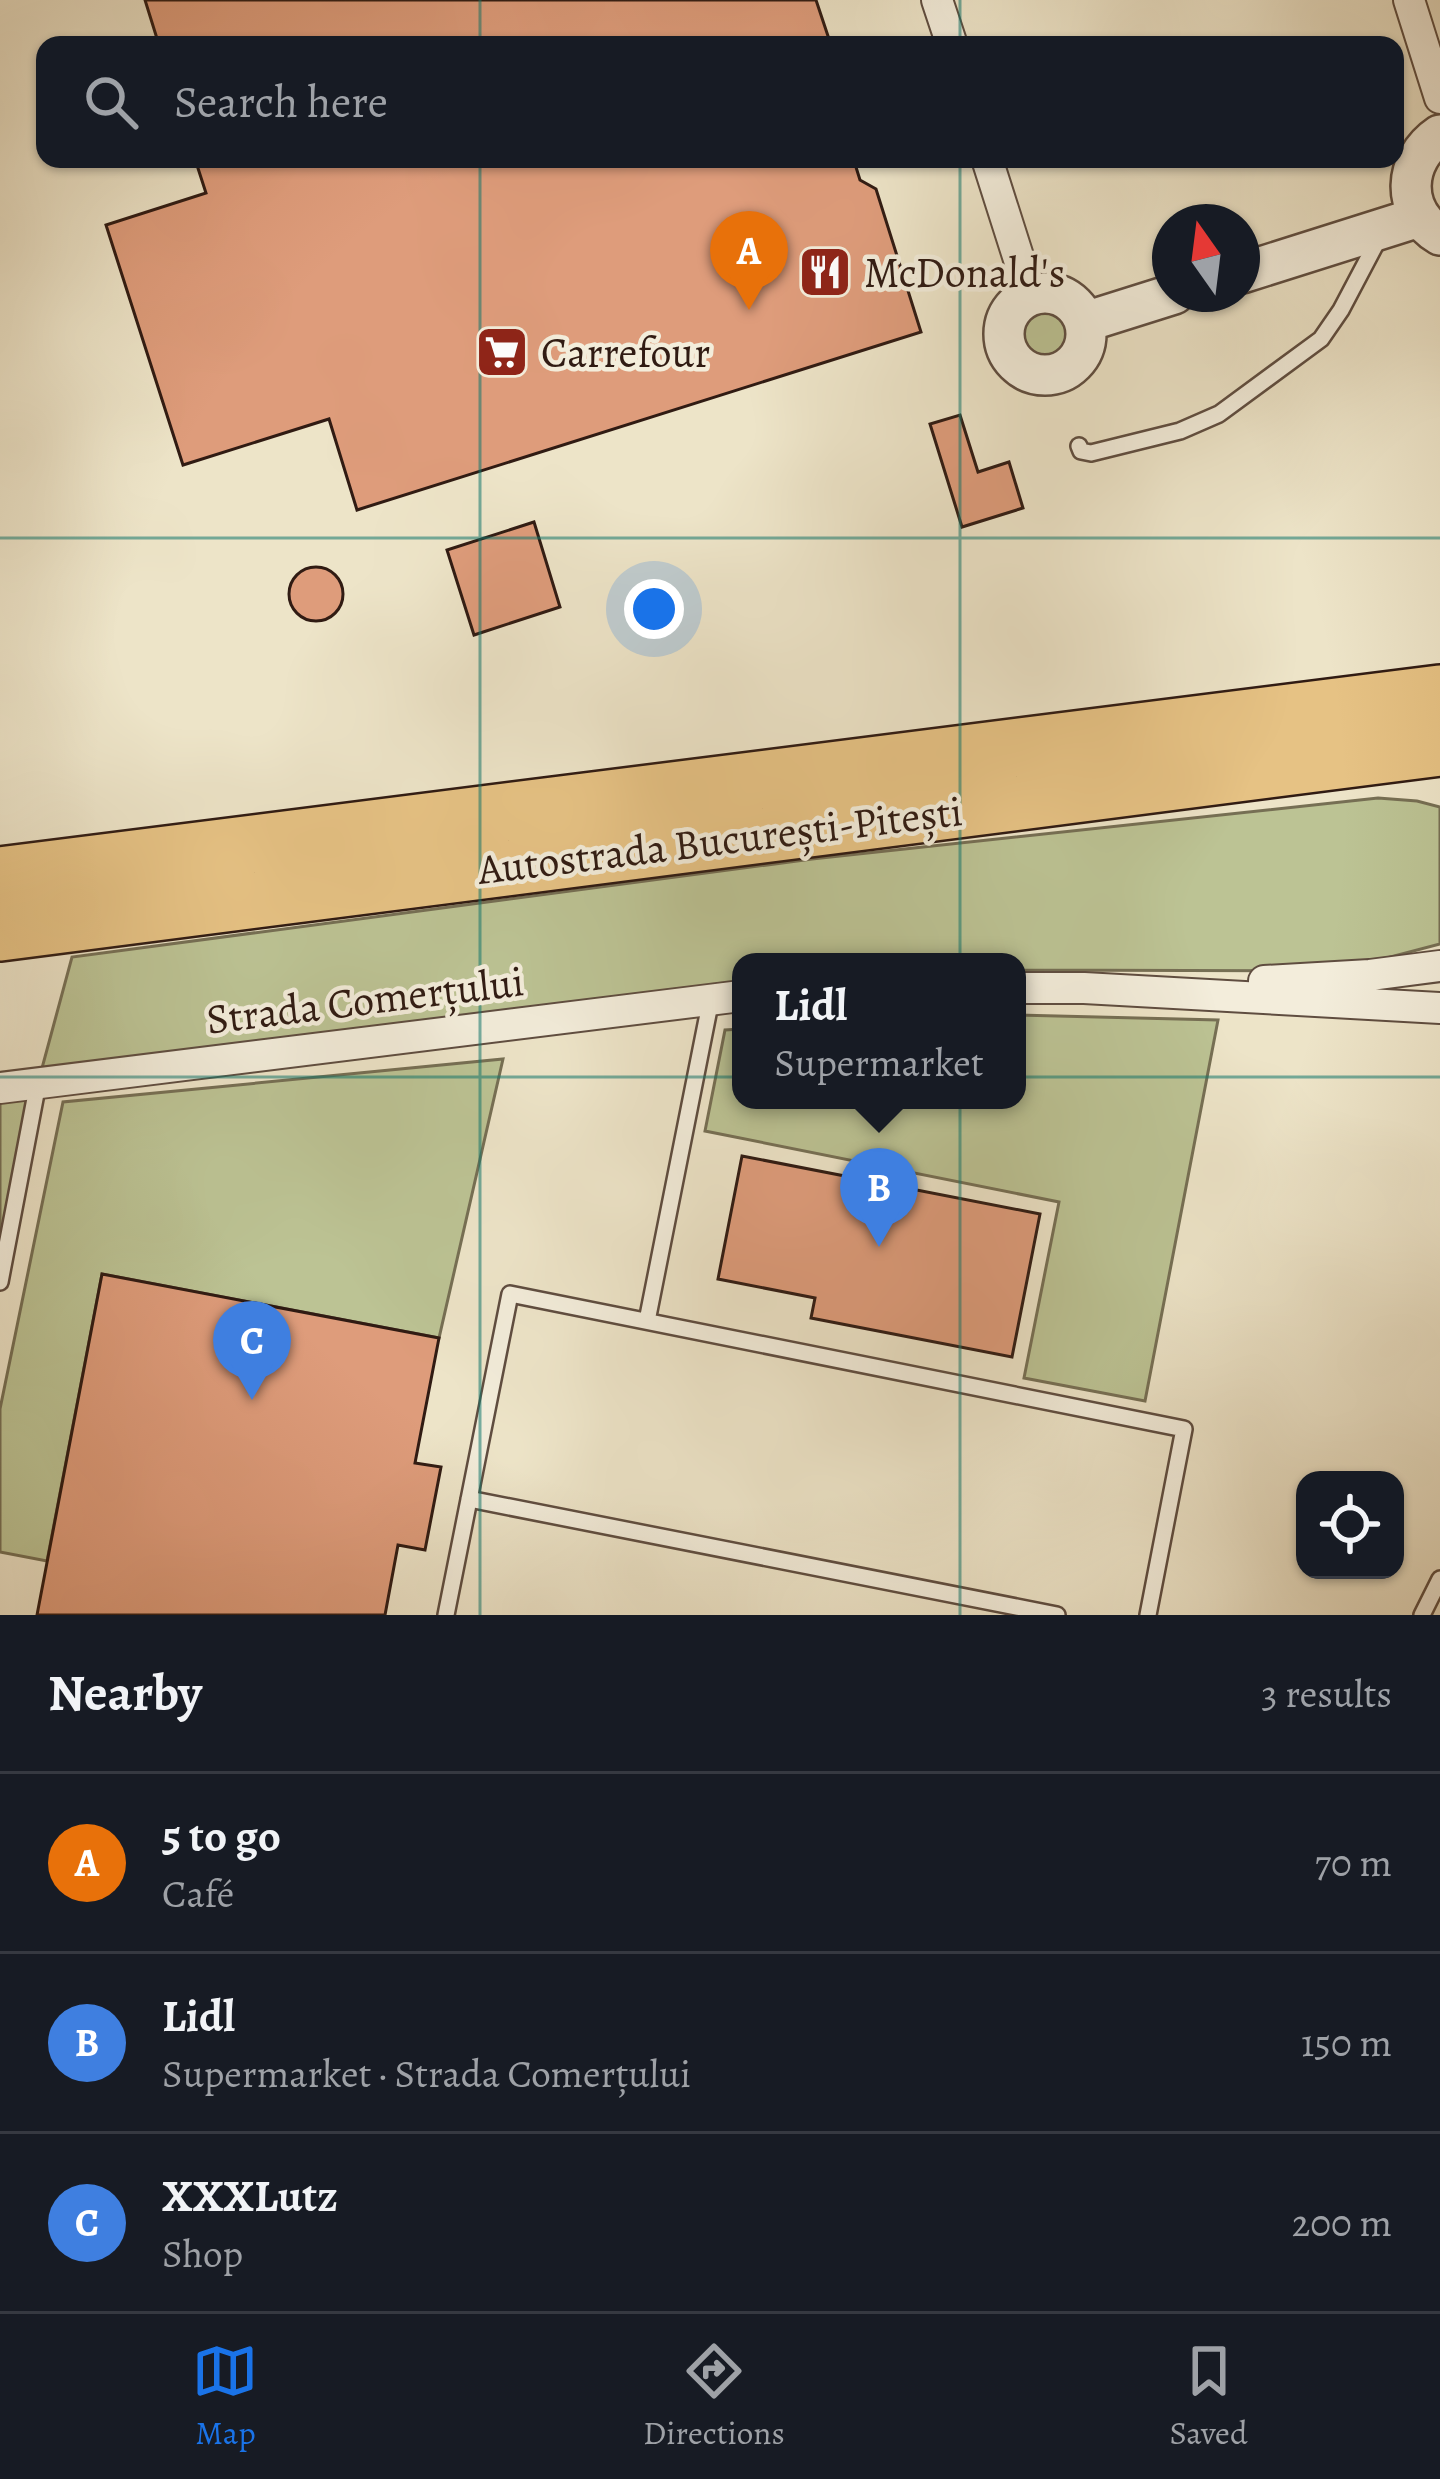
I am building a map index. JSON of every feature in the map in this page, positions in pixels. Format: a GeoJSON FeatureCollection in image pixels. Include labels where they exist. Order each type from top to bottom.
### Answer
{"type":"FeatureCollection","features":[{"type":"Feature","properties":{"kind":"highway"},"geometry":{"type":"LineString","coordinates":[[912,788],[1008,725],[1440,670]]}},
{"type":"Feature","properties":{"kind":"highway","name":"Autostrada București-Pitești"},"geometry":{"type":"LineString","coordinates":[[0,932],[912,788],[1440,694]]}},
{"type":"Feature","properties":{"kind":"highway","name":"Autostrada București-Pitești"},"geometry":{"type":"LineString","coordinates":[[0,876],[912,788],[1440,747]]}},
{"type":"Feature","properties":{"kind":"highway"},"geometry":{"type":"LineString","coordinates":[[912,788],[1022,803],[1163,805],[1392,779],[1440,782]]}},
{"type":"Feature","properties":{"kind":"street"},"geometry":{"type":"LineString","coordinates":[[938,0],[949,36]]}},
{"type":"Feature","properties":{"kind":"street"},"geometry":{"type":"LineString","coordinates":[[1410,0],[1440,98]]}},
{"type":"Feature","properties":{"kind":"street"},"geometry":{"type":"LineString","coordinates":[[1260,268],[1414,227],[1413,166],[1421,150],[1440,135]]}},
{"type":"Feature","properties":{"kind":"street"},"geometry":{"type":"LineString","coordinates":[[991,168],[1030,294]]}},
{"type":"Feature","properties":{"kind":"street"},"geometry":{"type":"LineString","coordinates":[[1046,292],[1071,300],[1085,322],[1084,347],[1069,368],[1044,375],[1020,367],[1011,358],[1004,337],[1008,315],[1030,294],[1046,292]]}},
{"type":"Feature","properties":{"kind":"street"},"geometry":{"type":"LineString","coordinates":[[1085,322],[1152,301]]}},
{"type":"Feature","properties":{"kind":"street"},"geometry":{"type":"LineString","coordinates":[[1026,988],[1305,980],[1440,966]]}},
{"type":"Feature","properties":{"kind":"street"},"geometry":{"type":"LineString","coordinates":[[1084,988],[1440,1008]]}},
{"type":"Feature","properties":{"kind":"street","name":"Strada Comerțului"},"geometry":{"type":"LineString","coordinates":[[0,1088],[726,998]]}},
{"type":"Feature","properties":{"kind":"lane"},"geometry":{"type":"LineString","coordinates":[[1078,446],[1091,454],[1180,431],[1219,414],[1321,339],[1414,227]]}},
{"type":"Feature","properties":{"kind":"lane"},"geometry":{"type":"LineString","coordinates":[[646,1322],[726,998]]}},
{"type":"Feature","properties":{"kind":"lane"},"geometry":{"type":"LineString","coordinates":[[0,1282],[38,1083]]}},
{"type":"Feature","properties":{"kind":"lane"},"geometry":{"type":"LineString","coordinates":[[446,1615],[510,1294],[1184,1429],[1148,1615]]}},
{"type":"Feature","properties":{"kind":"lane"},"geometry":{"type":"LineString","coordinates":[[469,1498],[1057,1615]]}},
{"type":"Feature","properties":{"kind":"lane"},"geometry":{"type":"LineString","coordinates":[[1422,1615],[1440,1579]]}},
{"type":"Feature","properties":{"kind":"green space"},"geometry":{"type":"Polygon","coordinates":[[[1044,304],[1065,312],[1073,333],[1065,354],[1044,362],[1023,354],[1015,333],[1023,312],[1044,304]]]}},
{"type":"Feature","properties":{"kind":"green space"},"geometry":{"type":"Polygon","coordinates":[[[1378,798],[1417,801],[1440,807],[1440,944],[1360,965],[1312,971],[1026,970],[1026,953],[732,953],[732,984],[39,1083],[0,1267],[0,1088],[38,1083],[72,957],[812,859],[1378,798]]]}},
{"type":"Feature","properties":{"kind":"green space"},"geometry":{"type":"Polygon","coordinates":[[[1026,1015],[1218,1020],[1145,1401],[1024,1378],[1059,1202],[705,1131],[725,1030],[732,1030],[732,1109],[1026,1109],[1026,1015]]]}},
{"type":"Feature","properties":{"kind":"green space"},"geometry":{"type":"Polygon","coordinates":[[[503,1059],[439,1338],[102,1274],[47,1561],[0,1552],[0,1409],[63,1102],[503,1059]]]}},
{"type":"Feature","properties":{"kind":"building"},"geometry":{"type":"Polygon","coordinates":[[[145,0],[816,0],[828,36],[156,36],[145,0]]]}},
{"type":"Feature","properties":{"kind":"building","name":"Carrefour"},"geometry":{"type":"Polygon","coordinates":[[[198,168],[856,168],[860,180],[876,189],[921,332],[357,510],[329,419],[183,465],[106,225],[206,193],[198,168]]]}},
{"type":"Feature","properties":{"kind":"building"},"geometry":{"type":"Polygon","coordinates":[[[960,415],[978,472],[1009,462],[1023,508],[962,527],[930,424],[960,415]]]}},
{"type":"Feature","properties":{"kind":"building"},"geometry":{"type":"Polygon","coordinates":[[[534,522],[560,607],[474,635],[447,550],[534,522]]]}},
{"type":"Feature","properties":{"kind":"building"},"geometry":{"type":"Polygon","coordinates":[[[316,567],[335,575],[343,594],[335,613],[316,621],[297,613],[289,594],[297,575],[316,567]]]}},
{"type":"Feature","properties":{"kind":"building"},"geometry":{"type":"Polygon","coordinates":[[[742,1156],[1040,1214],[1012,1357],[811,1318],[815,1298],[718,1279],[742,1156]]]}},
{"type":"Feature","properties":{"kind":"building"},"geometry":{"type":"Polygon","coordinates":[[[102,1274],[439,1338],[415,1463],[441,1467],[425,1550],[398,1545],[385,1615],[37,1615],[102,1274]]]}},
{"type":"Feature","properties":{"kind":"place","name":"McDonald's"},"geometry":{"type":"Point","coordinates":[825,272]}},
{"type":"Feature","properties":{"kind":"place","name":"5 to go"},"geometry":{"type":"Point","coordinates":[749,310]}},
{"type":"Feature","properties":{"kind":"place","name":"Carrefour"},"geometry":{"type":"Point","coordinates":[502,352]}},
{"type":"Feature","properties":{"kind":"place","name":"Lidl"},"geometry":{"type":"Point","coordinates":[879,1247]}},
{"type":"Feature","properties":{"kind":"place","name":"XXXLutz"},"geometry":{"type":"Point","coordinates":[252,1400]}}]}
